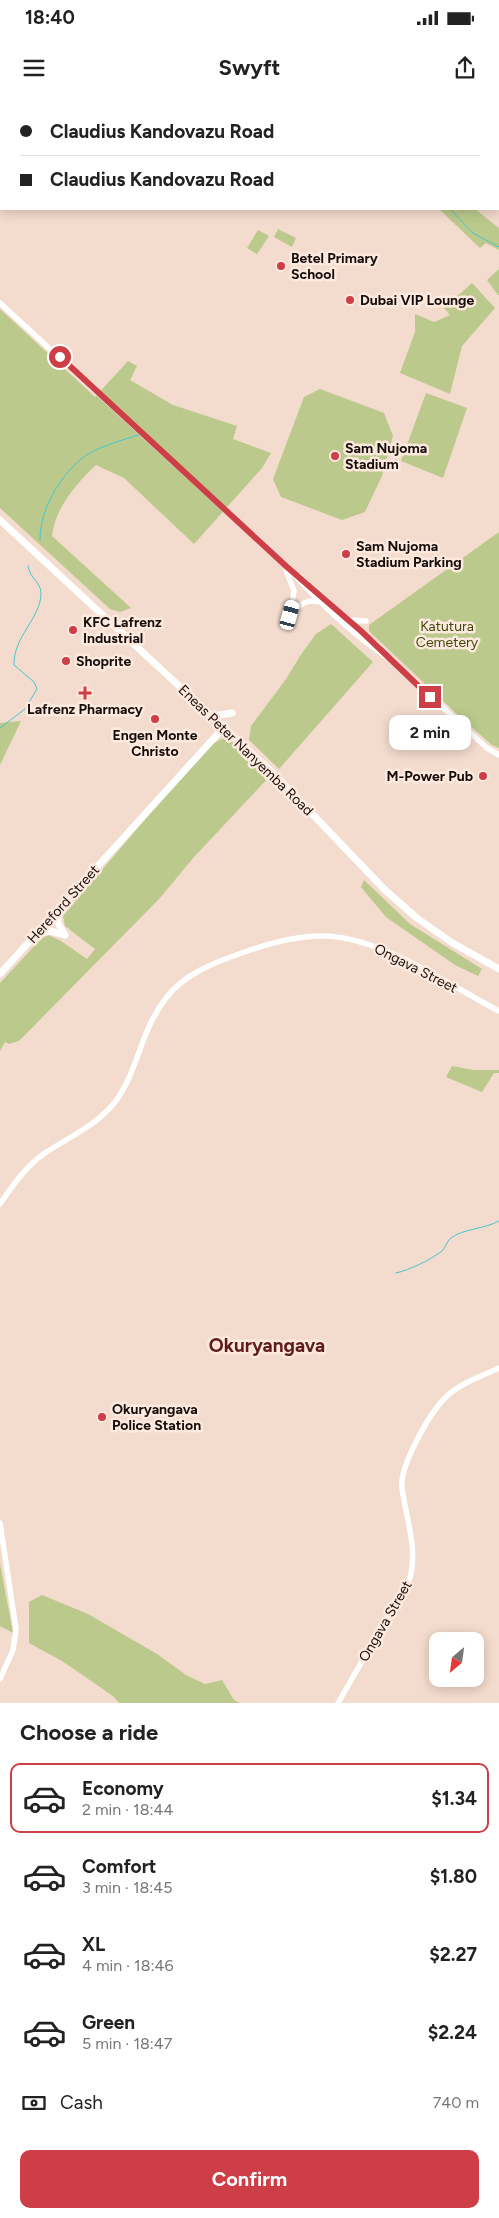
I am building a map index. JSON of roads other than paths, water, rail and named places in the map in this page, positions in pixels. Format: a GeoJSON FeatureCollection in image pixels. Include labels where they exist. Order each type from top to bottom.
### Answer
{"type":"FeatureCollection","features":[{"type":"Feature","properties":{"kind":"main road","name":"Eneas Peter Nanyemba Road"},"geometry":{"type":"LineString","coordinates":[[0,520],[214,716],[288,788],[363,868],[402,905],[451,942],[499,969]]}},
{"type":"Feature","properties":{"kind":"main road"},"geometry":{"type":"LineString","coordinates":[[214,716],[232,713]]}},
{"type":"Feature","properties":{"kind":"main road","name":"Hereford Street"},"geometry":{"type":"LineString","coordinates":[[0,974],[57,912],[159,792],[224,727]]}},
{"type":"Feature","properties":{"kind":"main road"},"geometry":{"type":"LineString","coordinates":[[30,940],[44,931],[58,932],[66,935],[58,922],[57,912]]}},
{"type":"Feature","properties":{"kind":"street"},"geometry":{"type":"LineString","coordinates":[[0,303],[277,558],[369,638],[486,748],[499,755]]}},
{"type":"Feature","properties":{"kind":"street"},"geometry":{"type":"LineString","coordinates":[[277,558],[290,576],[294,591],[290,615],[305,602],[317,601],[325,604]]}},
{"type":"Feature","properties":{"kind":"street"},"geometry":{"type":"LineString","coordinates":[[287,567],[365,642],[390,659]]}},
{"type":"Feature","properties":{"kind":"street"},"geometry":{"type":"LineString","coordinates":[[346,618],[355,621],[367,621],[364,630],[369,638]]}},
{"type":"Feature","properties":{"kind":"street","name":"Ongava Street"},"geometry":{"type":"LineString","coordinates":[[0,1204],[33,1162],[87,1128],[108,1110],[125,1084],[150,1022],[170,992],[196,972],[228,958],[277,941],[329,936],[382,949],[499,1011]]}},
{"type":"Feature","properties":{"kind":"street","name":"Ongava Street"},"geometry":{"type":"LineString","coordinates":[[338,1703],[410,1578],[414,1563],[414,1549],[402,1486],[404,1467],[409,1456],[437,1407],[446,1396],[499,1368]]}},
{"type":"Feature","properties":{"kind":"street"},"geometry":{"type":"LineString","coordinates":[[0,1523],[16,1629],[13,1650],[0,1678]]}},
{"type":"Feature","properties":{"kind":"waterway"},"geometry":{"type":"LineString","coordinates":[[451,210],[473,233],[499,247]]}},
{"type":"Feature","properties":{"kind":"waterway"},"geometry":{"type":"LineString","coordinates":[[40,540],[47,506],[58,486],[73,467],[93,451],[139,435]]}},
{"type":"Feature","properties":{"kind":"waterway"},"geometry":{"type":"LineString","coordinates":[[0,728],[25,709],[37,689],[34,682],[14,665],[18,645],[40,602],[41,589],[28,566]]}},
{"type":"Feature","properties":{"kind":"waterway"},"geometry":{"type":"LineString","coordinates":[[396,1273],[414,1267],[442,1251],[450,1239],[456,1235],[499,1221]]}},
{"type":"Feature","properties":{"kind":"place","name":"Betel Primary School"},"geometry":{"type":"Point","coordinates":[281,266]}},
{"type":"Feature","properties":{"kind":"place","name":"Dubai VIP Lounge"},"geometry":{"type":"Point","coordinates":[350,300]}},
{"type":"Feature","properties":{"kind":"place","name":"Sam Nujoma Stadium"},"geometry":{"type":"Point","coordinates":[335,456]}},
{"type":"Feature","properties":{"kind":"place","name":"Sam Nujoma Stadium Parking"},"geometry":{"type":"Point","coordinates":[346,554]}},
{"type":"Feature","properties":{"kind":"place","name":"KFC Lafrenz Industrial"},"geometry":{"type":"Point","coordinates":[73,630]}},
{"type":"Feature","properties":{"kind":"place","name":"Shoprite"},"geometry":{"type":"Point","coordinates":[66,661]}},
{"type":"Feature","properties":{"kind":"place","name":"Lafrenz Pharmacy"},"geometry":{"type":"Point","coordinates":[85,693]}},
{"type":"Feature","properties":{"kind":"place","name":"Engen Monte Christo"},"geometry":{"type":"Point","coordinates":[155,719]}},
{"type":"Feature","properties":{"kind":"place","name":"M-Power Pub"},"geometry":{"type":"Point","coordinates":[483,776]}},
{"type":"Feature","properties":{"kind":"place","name":"Okuryangava Police Station"},"geometry":{"type":"Point","coordinates":[102,1417]}},
{"type":"Feature","properties":{"kind":"district","name":"Okuryangava"},"geometry":{"type":"Point","coordinates":[267,1345]}},
{"type":"Feature","properties":{"kind":"park label","name":"Katutura Cemetery"},"geometry":{"type":"Point","coordinates":[447,634]}}]}
